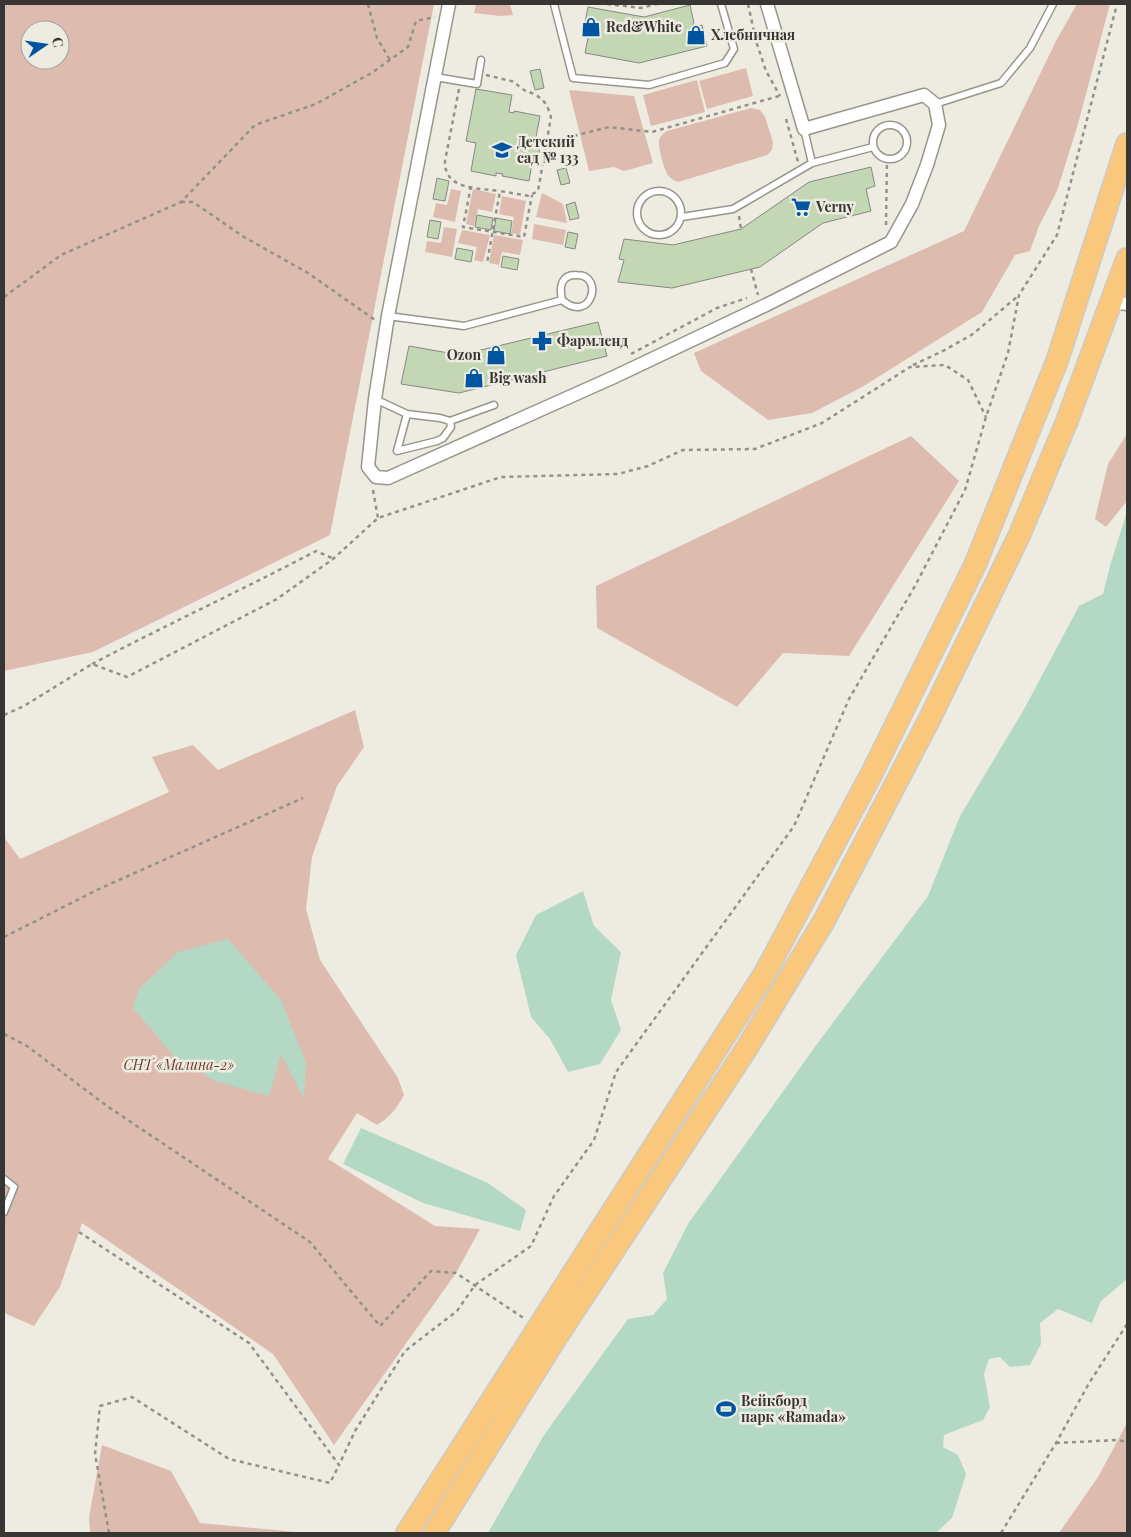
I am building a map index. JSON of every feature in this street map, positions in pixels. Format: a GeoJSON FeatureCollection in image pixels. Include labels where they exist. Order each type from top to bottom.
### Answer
{"type":"FeatureCollection","features":[{"type":"Feature","properties":{"kind":"main road"},"geometry":{"type":"LineString","coordinates":[[407,1533],[765,973],[878,762],[978,557],[1057,361],[1127,144]]}},
{"type":"Feature","properties":{"kind":"main road"},"geometry":{"type":"LineString","coordinates":[[434,1533],[556,1338],[745,1051],[824,921],[929,720],[1019,536],[1067,420],[1120,303],[1127,259]]}},
{"type":"Feature","properties":{"kind":"street"},"geometry":{"type":"LineString","coordinates":[[448,9],[387,322],[375,399],[368,467],[376,476],[388,478],[642,364],[766,305],[890,242],[912,204],[927,165],[939,125],[935,104],[924,95],[804,129],[767,4]]}},
{"type":"Feature","properties":{"kind":"lane"},"geometry":{"type":"LineString","coordinates":[[554,4],[573,78],[650,85],[725,63],[734,49],[721,4]]}},
{"type":"Feature","properties":{"kind":"lane"},"geometry":{"type":"LineString","coordinates":[[935,104],[1001,83],[1030,48],[1053,4]]}},
{"type":"Feature","properties":{"kind":"lane"},"geometry":{"type":"LineString","coordinates":[[435,77],[477,84],[481,60]]}},
{"type":"Feature","properties":{"kind":"lane"},"geometry":{"type":"LineString","coordinates":[[887,124],[897,125],[905,132],[908,142],[905,151],[897,158],[887,159],[878,155],[873,147],[873,136],[878,128],[887,124]]}},
{"type":"Feature","properties":{"kind":"lane"},"geometry":{"type":"LineString","coordinates":[[804,129],[812,163]]}},
{"type":"Feature","properties":{"kind":"lane"},"geometry":{"type":"LineString","coordinates":[[682,217],[733,209],[812,163],[873,147]]}},
{"type":"Feature","properties":{"kind":"lane"},"geometry":{"type":"LineString","coordinates":[[663,190],[674,195],[681,205],[682,217],[677,228],[667,234],[656,236],[645,231],[638,221],[637,209],[642,198],[651,191],[663,190]]}},
{"type":"Feature","properties":{"kind":"lane"},"geometry":{"type":"LineString","coordinates":[[580,274],[589,280],[593,289],[592,297],[586,304],[578,307],[569,306],[562,300],[560,289],[564,279],[571,275],[580,274]]}},
{"type":"Feature","properties":{"kind":"lane"},"geometry":{"type":"LineString","coordinates":[[387,322],[464,326],[562,300]]}},
{"type":"Feature","properties":{"kind":"lane"},"geometry":{"type":"LineString","coordinates":[[375,399],[407,414],[450,421],[494,405]]}},
{"type":"Feature","properties":{"kind":"lane"},"geometry":{"type":"LineString","coordinates":[[407,414],[397,450],[443,438],[451,427],[450,421]]}},
{"type":"Feature","properties":{"kind":"lane"},"geometry":{"type":"LineString","coordinates":[[4,1180],[14,1187],[4,1212]]}},
{"type":"Feature","properties":{"kind":"path"},"geometry":{"type":"LineString","coordinates":[[368,4],[377,38],[390,60]]}},
{"type":"Feature","properties":{"kind":"path"},"geometry":{"type":"LineString","coordinates":[[607,4],[641,8],[657,4]]}},
{"type":"Feature","properties":{"kind":"path"},"geometry":{"type":"LineString","coordinates":[[748,4],[756,41],[766,71],[781,101]]}},
{"type":"Feature","properties":{"kind":"path"},"geometry":{"type":"LineString","coordinates":[[92,664],[128,677],[276,598],[333,558],[378,518],[501,477],[618,474],[648,466],[683,450],[755,449],[822,423],[910,367],[973,334],[1019,295],[1057,235],[1117,4]]}},
{"type":"Feature","properties":{"kind":"path"},"geometry":{"type":"LineString","coordinates":[[4,297],[61,255],[180,202],[255,125],[316,104],[373,72],[408,47],[416,21],[448,9]]}},
{"type":"Feature","properties":{"kind":"path"},"geometry":{"type":"LineString","coordinates":[[460,85],[445,161],[445,169],[451,180],[458,184],[532,195],[540,187],[551,117],[548,108],[540,97],[526,92],[516,82],[479,73]]}},
{"type":"Feature","properties":{"kind":"path"},"geometry":{"type":"LineString","coordinates":[[566,138],[609,127],[652,132],[779,96]]}},
{"type":"Feature","properties":{"kind":"path"},"geometry":{"type":"LineString","coordinates":[[785,115],[800,170]]}},
{"type":"Feature","properties":{"kind":"path"},"geometry":{"type":"LineString","coordinates":[[886,233],[887,159]]}},
{"type":"Feature","properties":{"kind":"path"},"geometry":{"type":"LineString","coordinates":[[471,186],[463,227],[492,233],[524,237],[532,195]]}},
{"type":"Feature","properties":{"kind":"path"},"geometry":{"type":"LineString","coordinates":[[487,263],[500,191]]}},
{"type":"Feature","properties":{"kind":"path"},"geometry":{"type":"LineString","coordinates":[[180,202],[193,202],[244,237],[308,273],[387,322]]}},
{"type":"Feature","properties":{"kind":"path"},"geometry":{"type":"LineString","coordinates":[[751,269],[758,295],[766,293]]}},
{"type":"Feature","properties":{"kind":"path"},"geometry":{"type":"LineString","coordinates":[[109,1533],[95,1454],[100,1406],[132,1397],[229,1459],[330,1483],[355,1431],[405,1351],[457,1311],[476,1285],[531,1246],[554,1196],[594,1140],[616,1072],[794,826],[849,699],[915,586],[964,490],[1008,353],[1019,295]]}},
{"type":"Feature","properties":{"kind":"path"},"geometry":{"type":"LineString","coordinates":[[642,364],[626,356],[716,308],[750,298]]}},
{"type":"Feature","properties":{"kind":"path"},"geometry":{"type":"LineString","coordinates":[[910,367],[945,365],[968,380],[986,417]]}},
{"type":"Feature","properties":{"kind":"path"},"geometry":{"type":"LineString","coordinates":[[368,467],[378,518]]}},
{"type":"Feature","properties":{"kind":"path"},"geometry":{"type":"LineString","coordinates":[[4,715],[24,706],[92,664],[316,551],[333,558]]}},
{"type":"Feature","properties":{"kind":"path"},"geometry":{"type":"LineString","coordinates":[[4,937],[101,888],[303,798]]}},
{"type":"Feature","properties":{"kind":"path"},"geometry":{"type":"LineString","coordinates":[[4,1034],[27,1046],[107,1106],[310,1242],[380,1326],[432,1271],[456,1272],[538,1328]]}},
{"type":"Feature","properties":{"kind":"path"},"geometry":{"type":"LineString","coordinates":[[79,1232],[249,1343],[339,1465]]}},
{"type":"Feature","properties":{"kind":"path"},"geometry":{"type":"LineString","coordinates":[[1001,1533],[1056,1443],[1088,1385],[1127,1324]]}},
{"type":"Feature","properties":{"kind":"path"},"geometry":{"type":"LineString","coordinates":[[1056,1443],[1118,1440],[1127,1442]]}},
{"type":"Feature","properties":{"kind":"green space"},"geometry":{"type":"Polygon","coordinates":[[[4,4],[434,4],[330,535],[93,652],[4,671],[4,4]]]}},
{"type":"Feature","properties":{"kind":"green space"},"geometry":{"type":"Polygon","coordinates":[[[476,4],[510,4],[513,15],[500,16],[474,13],[476,4]]]}},
{"type":"Feature","properties":{"kind":"green space"},"geometry":{"type":"Polygon","coordinates":[[[1077,4],[1110,4],[1078,124],[1057,191],[1039,226],[1030,251],[1015,255],[982,312],[862,387],[812,413],[768,420],[701,371],[694,353],[964,231],[1057,39],[1077,4]]]}},
{"type":"Feature","properties":{"kind":"green space"},"geometry":{"type":"Polygon","coordinates":[[[746,68],[753,96],[707,109],[699,81],[746,68]]]}},
{"type":"Feature","properties":{"kind":"green space"},"geometry":{"type":"Polygon","coordinates":[[[697,80],[705,112],[651,126],[643,95],[697,80]]]}},
{"type":"Feature","properties":{"kind":"green space"},"geometry":{"type":"Polygon","coordinates":[[[569,90],[634,96],[653,163],[624,171],[614,167],[589,171],[569,90]]]}},
{"type":"Feature","properties":{"kind":"green space"},"geometry":{"type":"Polygon","coordinates":[[[751,108],[760,110],[765,117],[773,142],[772,150],[767,155],[678,182],[668,175],[663,164],[659,143],[661,136],[667,131],[751,108]]]}},
{"type":"Feature","properties":{"kind":"green space"},"geometry":{"type":"Polygon","coordinates":[[[451,189],[461,191],[455,222],[433,217],[436,203],[447,205],[451,189]]]}},
{"type":"Feature","properties":{"kind":"green space"},"geometry":{"type":"Polygon","coordinates":[[[473,189],[496,194],[492,212],[478,209],[474,226],[466,224],[473,189]]]}},
{"type":"Feature","properties":{"kind":"green space"},"geometry":{"type":"Polygon","coordinates":[[[542,193],[563,204],[567,223],[536,217],[542,193]]]}},
{"type":"Feature","properties":{"kind":"green space"},"geometry":{"type":"Polygon","coordinates":[[[502,196],[526,201],[520,235],[511,233],[514,217],[499,214],[502,196]]]}},
{"type":"Feature","properties":{"kind":"green space"},"geometry":{"type":"Polygon","coordinates":[[[534,224],[566,230],[563,245],[532,239],[534,224]]]}},
{"type":"Feature","properties":{"kind":"green space"},"geometry":{"type":"Polygon","coordinates":[[[444,227],[457,229],[452,257],[425,252],[427,241],[441,243],[444,227]]]}},
{"type":"Feature","properties":{"kind":"green space"},"geometry":{"type":"Polygon","coordinates":[[[462,230],[490,235],[483,262],[474,260],[477,247],[458,243],[462,230]]]}},
{"type":"Feature","properties":{"kind":"green space"},"geometry":{"type":"Polygon","coordinates":[[[494,235],[523,240],[520,255],[502,252],[499,265],[489,263],[494,235]]]}},
{"type":"Feature","properties":{"kind":"green space"},"geometry":{"type":"Polygon","coordinates":[[[1127,434],[1127,501],[1106,527],[1095,519],[1108,464],[1127,434]]]}},
{"type":"Feature","properties":{"kind":"green space"},"geometry":{"type":"Polygon","coordinates":[[[911,436],[959,481],[849,656],[783,653],[737,707],[597,628],[596,586],[911,436]]]}},
{"type":"Feature","properties":{"kind":"green space","name":"СНТ «Малина-2»"},"geometry":{"type":"Polygon","coordinates":[[[355,710],[364,747],[337,786],[312,857],[306,909],[320,960],[398,1078],[404,1095],[393,1112],[377,1125],[357,1113],[328,1159],[435,1226],[480,1229],[456,1273],[334,1445],[273,1354],[82,1223],[60,1287],[34,1326],[4,1313],[4,837],[20,859],[169,792],[152,757],[193,745],[218,770],[355,710]]]}},
{"type":"Feature","properties":{"kind":"green space"},"geometry":{"type":"Polygon","coordinates":[[[1127,1423],[1127,1533],[1059,1533],[1098,1477],[1127,1423]]]}},
{"type":"Feature","properties":{"kind":"green space"},"geometry":{"type":"Polygon","coordinates":[[[102,1445],[171,1471],[200,1523],[306,1533],[90,1533],[89,1517],[102,1445]]]}},
{"type":"Feature","properties":{"kind":"shaded area"},"geometry":{"type":"Polygon","coordinates":[[[1127,511],[1127,1279],[1101,1301],[1092,1323],[1058,1309],[1040,1323],[1041,1344],[1030,1365],[1010,1367],[1000,1357],[989,1359],[984,1374],[990,1407],[983,1420],[944,1435],[943,1447],[958,1455],[966,1474],[952,1518],[936,1533],[488,1533],[544,1435],[628,1319],[653,1315],[667,1299],[663,1273],[688,1224],[817,1044],[928,896],[960,816],[1023,711],[1079,606],[1103,594],[1127,511]]]}},
{"type":"Feature","properties":{"kind":"shaded area"},"geometry":{"type":"Polygon","coordinates":[[[583,891],[594,926],[621,952],[611,1000],[621,1030],[600,1064],[568,1072],[550,1039],[531,1017],[516,955],[536,915],[583,891]]]}},
{"type":"Feature","properties":{"kind":"shaded area"},"geometry":{"type":"Polygon","coordinates":[[[228,939],[281,1000],[306,1063],[304,1099],[281,1054],[269,1096],[215,1081],[173,1055],[133,1008],[139,989],[178,952],[228,939]]]}},
{"type":"Feature","properties":{"kind":"shaded area"},"geometry":{"type":"Polygon","coordinates":[[[361,1128],[488,1183],[526,1210],[520,1231],[423,1203],[343,1164],[361,1128]]]}},
{"type":"Feature","properties":{"kind":"building"},"geometry":{"type":"Polygon","coordinates":[[[690,5],[694,23],[693,27],[702,25],[707,46],[639,63],[585,53],[590,28],[584,27],[588,7],[644,17],[690,5]]]}},
{"type":"Feature","properties":{"kind":"building"},"geometry":{"type":"Polygon","coordinates":[[[540,69],[544,88],[535,90],[530,71],[540,69]]]}},
{"type":"Feature","properties":{"kind":"building"},"geometry":{"type":"Polygon","coordinates":[[[476,89],[512,95],[509,112],[514,113],[514,111],[540,116],[535,142],[540,144],[539,154],[534,153],[529,181],[502,176],[503,174],[496,173],[496,176],[471,171],[476,143],[466,141],[476,89]]]}},
{"type":"Feature","properties":{"kind":"building"},"geometry":{"type":"Polygon","coordinates":[[[871,167],[875,186],[866,189],[871,211],[823,223],[760,267],[672,288],[618,282],[624,260],[619,259],[624,239],[673,245],[741,229],[809,182],[871,167]]]}},
{"type":"Feature","properties":{"kind":"building"},"geometry":{"type":"Polygon","coordinates":[[[566,168],[570,183],[561,185],[557,170],[566,168]]]}},
{"type":"Feature","properties":{"kind":"building"},"geometry":{"type":"Polygon","coordinates":[[[437,178],[449,181],[445,201],[433,199],[437,178]]]}},
{"type":"Feature","properties":{"kind":"building"},"geometry":{"type":"Polygon","coordinates":[[[575,202],[579,218],[570,220],[566,205],[575,202]]]}},
{"type":"Feature","properties":{"kind":"building"},"geometry":{"type":"Polygon","coordinates":[[[477,215],[493,218],[491,230],[475,227],[477,215]]]}},
{"type":"Feature","properties":{"kind":"building"},"geometry":{"type":"Polygon","coordinates":[[[496,218],[512,221],[510,234],[494,231],[496,218]]]}},
{"type":"Feature","properties":{"kind":"building"},"geometry":{"type":"Polygon","coordinates":[[[430,220],[441,222],[438,239],[427,237],[430,220]]]}},
{"type":"Feature","properties":{"kind":"building"},"geometry":{"type":"Polygon","coordinates":[[[568,232],[578,234],[575,249],[565,247],[568,232]]]}},
{"type":"Feature","properties":{"kind":"building"},"geometry":{"type":"Polygon","coordinates":[[[457,248],[473,251],[471,262],[455,259],[457,248]]]}},
{"type":"Feature","properties":{"kind":"building"},"geometry":{"type":"Polygon","coordinates":[[[503,256],[519,259],[517,270],[501,267],[503,256]]]}},
{"type":"Feature","properties":{"kind":"building"},"geometry":{"type":"Polygon","coordinates":[[[598,322],[607,356],[459,393],[401,384],[409,346],[460,355],[598,322]]]}},
{"type":"Feature","properties":{"kind":"place","name":"Red&White"},"geometry":{"type":"Point","coordinates":[591,27]}},
{"type":"Feature","properties":{"kind":"place","name":"Хлебничная"},"geometry":{"type":"Point","coordinates":[696,35]}},
{"type":"Feature","properties":{"kind":"place","name":"Детский сад № 133"},"geometry":{"type":"Point","coordinates":[502,150]}},
{"type":"Feature","properties":{"kind":"place","name":"Verny"},"geometry":{"type":"Point","coordinates":[801,207]}},
{"type":"Feature","properties":{"kind":"place","name":"Фармленд"},"geometry":{"type":"Point","coordinates":[542,341]}},
{"type":"Feature","properties":{"kind":"place","name":"Ozon"},"geometry":{"type":"Point","coordinates":[496,355]}},
{"type":"Feature","properties":{"kind":"place","name":"Big wash"},"geometry":{"type":"Point","coordinates":[474,378]}},
{"type":"Feature","properties":{"kind":"place","name":"Вейкборд парк «Ramada»"},"geometry":{"type":"Point","coordinates":[726,1409]}}]}
